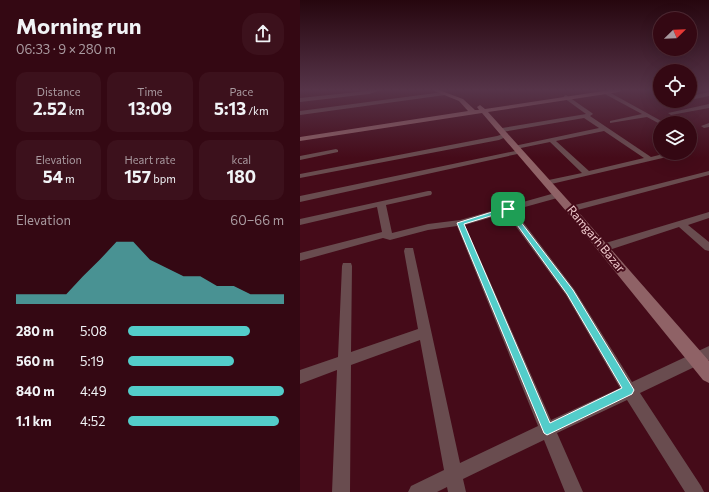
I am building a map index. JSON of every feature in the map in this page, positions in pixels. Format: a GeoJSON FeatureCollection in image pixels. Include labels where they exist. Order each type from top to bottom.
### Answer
{"type":"FeatureCollection","features":[{"type":"Feature","properties":{"kind":"main road"},"geometry":{"type":"LineString","coordinates":[[300,133],[448,113]]}},
{"type":"Feature","properties":{"kind":"main road"},"geometry":{"type":"LineString","coordinates":[[300,139],[454,113]]}},
{"type":"Feature","properties":{"kind":"main road","name":"Ramgarh Bazar"},"geometry":{"type":"LineString","coordinates":[[482,113],[504,132],[603,248],[702,355],[709,374]]}},
{"type":"Feature","properties":{"kind":"street"},"geometry":{"type":"LineString","coordinates":[[300,176],[499,138],[504,132],[585,116],[590,114],[589,113]]}},
{"type":"Feature","properties":{"kind":"street"},"geometry":{"type":"LineString","coordinates":[[644,113],[653,118]]}},
{"type":"Feature","properties":{"kind":"street"},"geometry":{"type":"LineString","coordinates":[[612,122],[648,115]]}},
{"type":"Feature","properties":{"kind":"street"},"geometry":{"type":"LineString","coordinates":[[585,116],[650,159]]}},
{"type":"Feature","properties":{"kind":"street"},"geometry":{"type":"LineString","coordinates":[[300,199],[518,150],[551,140],[605,129]]}},
{"type":"Feature","properties":{"kind":"street"},"geometry":{"type":"LineString","coordinates":[[551,140],[588,174]]}},
{"type":"Feature","properties":{"kind":"street"},"geometry":{"type":"LineString","coordinates":[[300,158],[336,151]]}},
{"type":"Feature","properties":{"kind":"street"},"geometry":{"type":"LineString","coordinates":[[547,183],[653,158]]}},
{"type":"Feature","properties":{"kind":"street"},"geometry":{"type":"LineString","coordinates":[[570,209],[709,173]]}},
{"type":"Feature","properties":{"kind":"street"},"geometry":{"type":"LineString","coordinates":[[300,222],[428,193]]}},
{"type":"Feature","properties":{"kind":"street"},"geometry":{"type":"LineString","coordinates":[[381,204],[387,237],[390,237],[428,227],[460,223],[558,195]]}},
{"type":"Feature","properties":{"kind":"street"},"geometry":{"type":"LineString","coordinates":[[508,209],[570,292],[629,390],[695,492]]}},
{"type":"Feature","properties":{"kind":"street"},"geometry":{"type":"LineString","coordinates":[[603,248],[709,215]]}},
{"type":"Feature","properties":{"kind":"street"},"geometry":{"type":"LineString","coordinates":[[460,223],[574,492]]}},
{"type":"Feature","properties":{"kind":"street"},"geometry":{"type":"LineString","coordinates":[[681,224],[709,247]]}},
{"type":"Feature","properties":{"kind":"street"},"geometry":{"type":"LineString","coordinates":[[300,258],[387,234]]}},
{"type":"Feature","properties":{"kind":"street"},"geometry":{"type":"LineString","coordinates":[[410,251],[457,492]]}},
{"type":"Feature","properties":{"kind":"street"},"geometry":{"type":"LineString","coordinates":[[341,492],[346,266]]}},
{"type":"Feature","properties":{"kind":"street"},"geometry":{"type":"LineString","coordinates":[[300,376],[425,332]]}},
{"type":"Feature","properties":{"kind":"street"},"geometry":{"type":"LineString","coordinates":[[417,492],[702,355]]}},
{"type":"Feature","properties":{"kind":"route"},"geometry":{"type":"LineString","coordinates":[[508,209],[570,292],[629,390],[547,429],[460,223],[508,209]]}}]}
